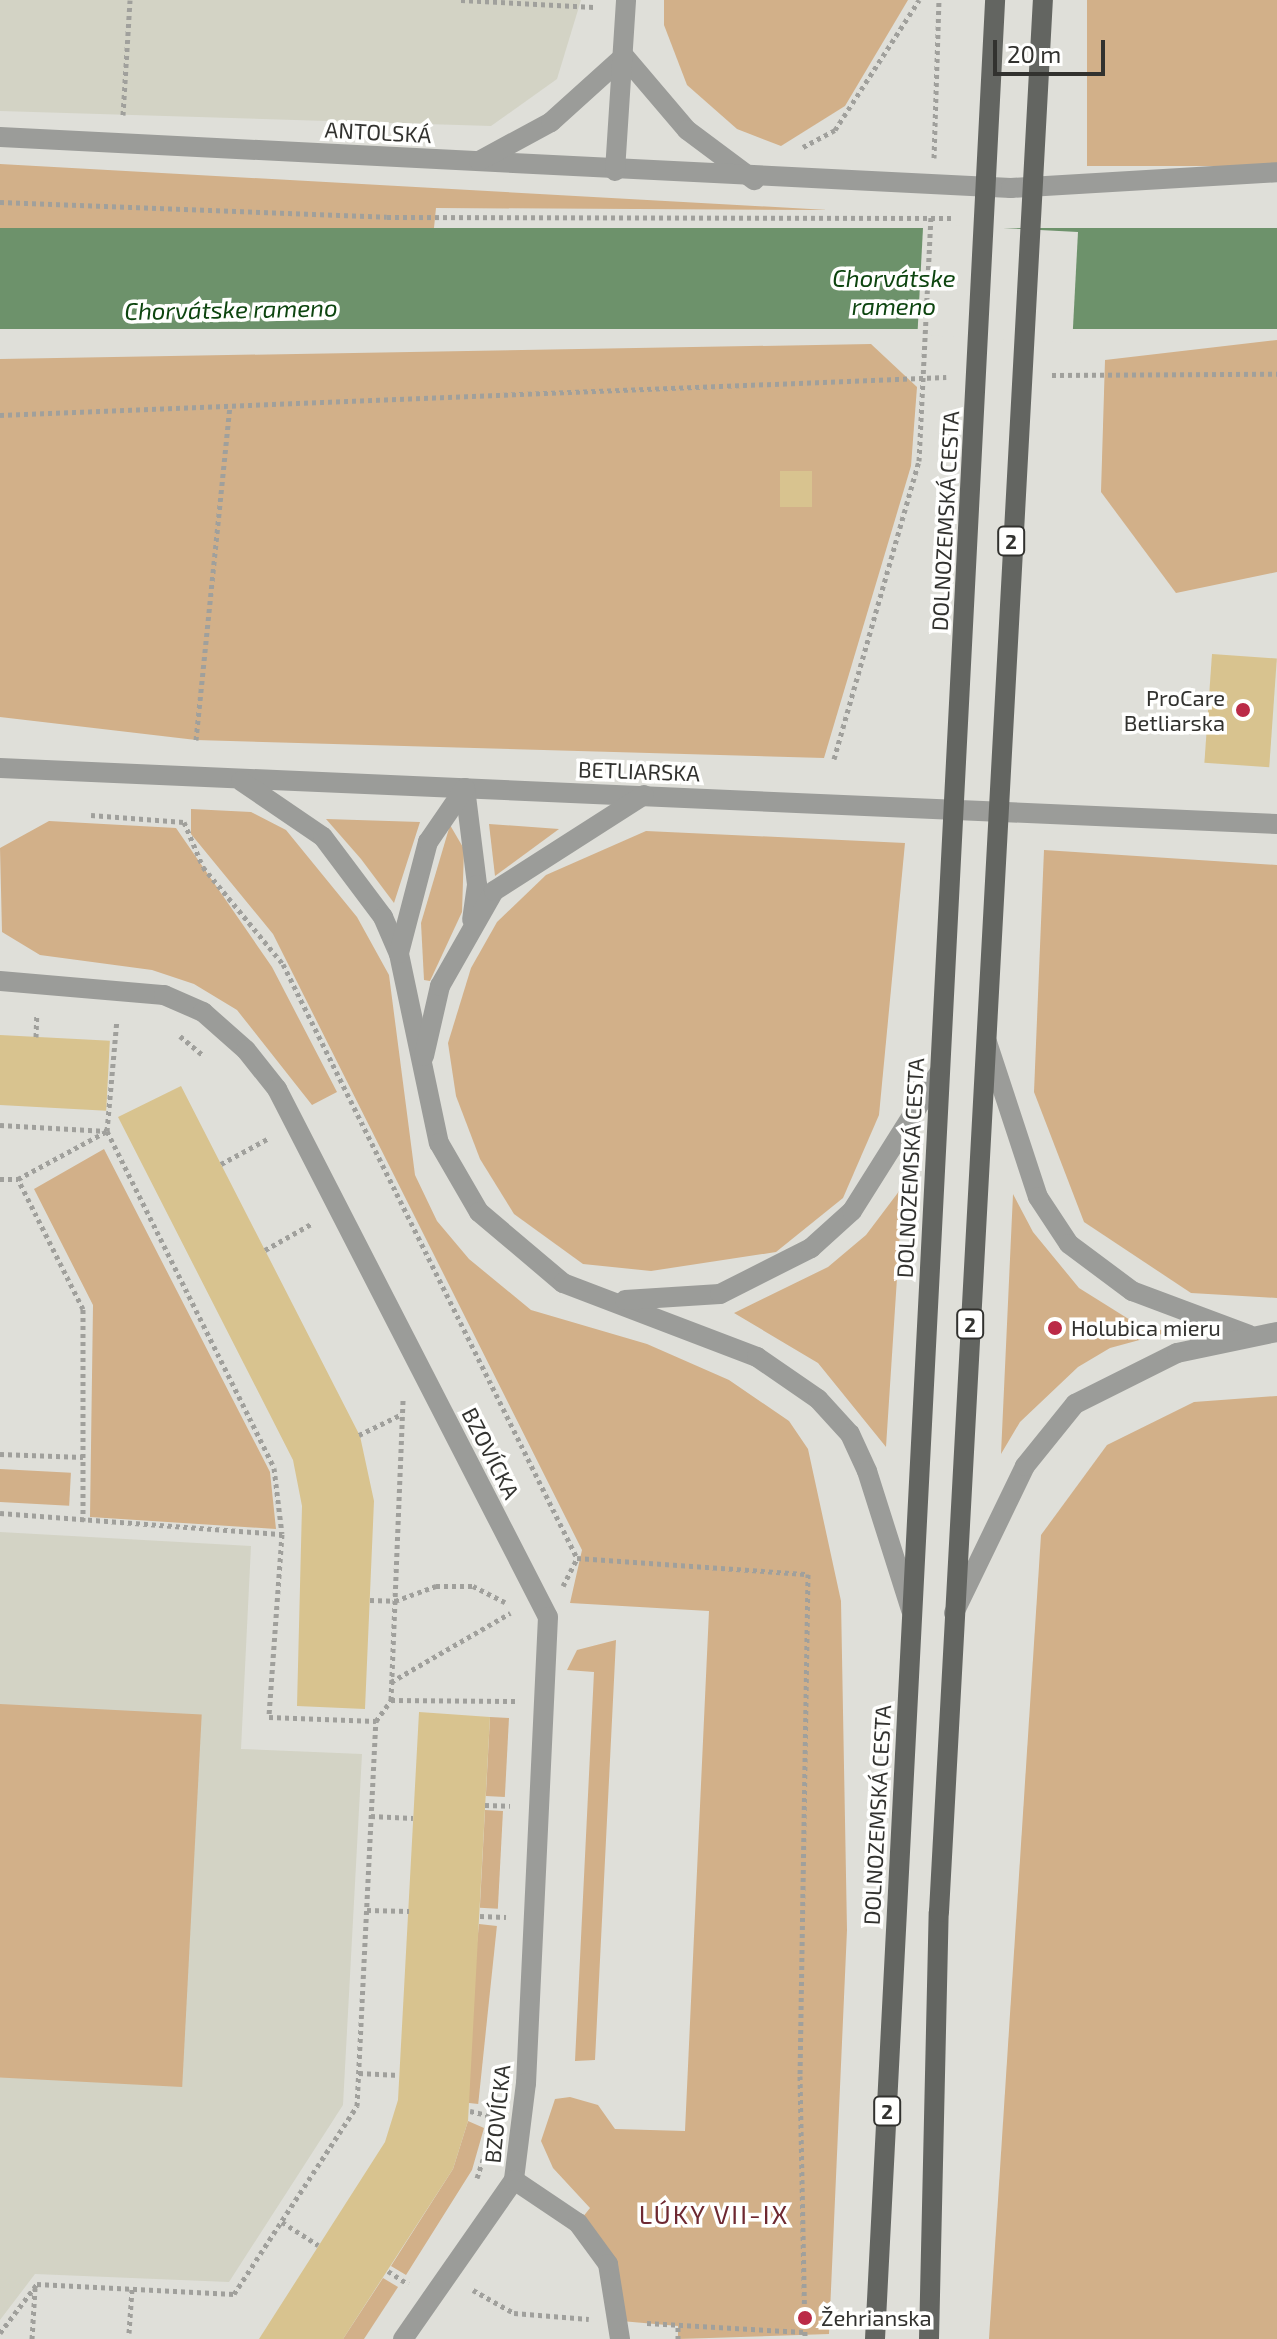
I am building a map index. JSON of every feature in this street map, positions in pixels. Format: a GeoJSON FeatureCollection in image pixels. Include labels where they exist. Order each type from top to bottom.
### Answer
{"type":"FeatureCollection","features":[{"type":"Feature","properties":{"kind":"main road","name":"DOLNOZEMSKÁ CESTA"},"geometry":{"type":"LineString","coordinates":[[875,2339],[995,0]]}},
{"type":"Feature","properties":{"kind":"main road","name":"2"},"geometry":{"type":"LineString","coordinates":[[929,2339],[954,1613],[1019,382],[1043,0]]}},
{"type":"Feature","properties":{"kind":"street"},"geometry":{"type":"LineString","coordinates":[[615,171],[626,0]]}},
{"type":"Feature","properties":{"kind":"street"},"geometry":{"type":"LineString","coordinates":[[983,0],[993,23]]}},
{"type":"Feature","properties":{"kind":"street"},"geometry":{"type":"LineString","coordinates":[[479,161],[551,122],[624,56]]}},
{"type":"Feature","properties":{"kind":"street"},"geometry":{"type":"LineString","coordinates":[[624,56],[687,130],[754,180]]}},
{"type":"Feature","properties":{"kind":"street","name":"ANTOLSKÁ"},"geometry":{"type":"LineString","coordinates":[[0,137],[479,161],[754,180],[1011,188],[1277,172]]}},
{"type":"Feature","properties":{"kind":"street","name":"BETLIARSKA"},"geometry":{"type":"LineString","coordinates":[[0,768],[1277,824]]}},
{"type":"Feature","properties":{"kind":"street"},"geometry":{"type":"LineString","coordinates":[[237,779],[323,837],[383,917],[399,954],[439,1143],[479,1212],[543,1272],[757,1357],[818,1399],[850,1434],[867,1471],[911,1610]]}},
{"type":"Feature","properties":{"kind":"street"},"geometry":{"type":"LineString","coordinates":[[399,954],[428,842],[465,788]]}},
{"type":"Feature","properties":{"kind":"street"},"geometry":{"type":"LineString","coordinates":[[465,788],[475,854],[472,920]]}},
{"type":"Feature","properties":{"kind":"street"},"geometry":{"type":"LineString","coordinates":[[423,1063],[440,986],[472,920],[518,871],[644,795]]}},
{"type":"Feature","properties":{"kind":"street","name":"BZOVÍCKA"},"geometry":{"type":"LineString","coordinates":[[0,981],[164,995],[214,1019],[246,1050],[277,1089],[548,1617],[526,2083],[514,2180],[403,2339]]}},
{"type":"Feature","properties":{"kind":"street"},"geometry":{"type":"LineString","coordinates":[[985,1035],[1038,1197],[1069,1244],[1132,1291],[1249,1335]]}},
{"type":"Feature","properties":{"kind":"street"},"geometry":{"type":"LineString","coordinates":[[610,1301],[720,1294],[811,1248],[852,1211],[939,1073]]}},
{"type":"Feature","properties":{"kind":"street"},"geometry":{"type":"LineString","coordinates":[[954,1613],[1025,1466],[1075,1404],[1177,1353],[1249,1335],[1277,1332]]}},
{"type":"Feature","properties":{"kind":"street","name":"BZOVÍCKA"},"geometry":{"type":"LineString","coordinates":[[514,2180],[578,2223],[608,2264],[620,2339]]}},
{"type":"Feature","properties":{"kind":"path"},"geometry":{"type":"LineString","coordinates":[[123,117],[130,0]]}},
{"type":"Feature","properties":{"kind":"path"},"geometry":{"type":"LineString","coordinates":[[461,0],[594,7]]}},
{"type":"Feature","properties":{"kind":"path"},"geometry":{"type":"LineString","coordinates":[[789,154],[835,130],[919,0]]}},
{"type":"Feature","properties":{"kind":"path"},"geometry":{"type":"LineString","coordinates":[[933,170],[939,0]]}},
{"type":"Feature","properties":{"kind":"path"},"geometry":{"type":"LineString","coordinates":[[751,217],[754,180]]}},
{"type":"Feature","properties":{"kind":"path"},"geometry":{"type":"LineString","coordinates":[[834,759],[919,461],[932,201]]}},
{"type":"Feature","properties":{"kind":"path"},"geometry":{"type":"LineString","coordinates":[[0,202],[387,217],[965,218]]}},
{"type":"Feature","properties":{"kind":"path"},"geometry":{"type":"LineString","coordinates":[[1047,375],[1277,374]]}},
{"type":"Feature","properties":{"kind":"path"},"geometry":{"type":"LineString","coordinates":[[0,415],[953,377]]}},
{"type":"Feature","properties":{"kind":"path"},"geometry":{"type":"LineString","coordinates":[[196,740],[230,406]]}},
{"type":"Feature","properties":{"kind":"path"},"geometry":{"type":"LineString","coordinates":[[91,815],[184,822],[203,867],[283,964],[577,1558],[808,1574],[800,2076],[805,2339]]}},
{"type":"Feature","properties":{"kind":"path"},"geometry":{"type":"LineString","coordinates":[[25,1014],[50,1015]]}},
{"type":"Feature","properties":{"kind":"path"},"geometry":{"type":"LineString","coordinates":[[36,1037],[37,1014]]}},
{"type":"Feature","properties":{"kind":"path"},"geometry":{"type":"LineString","coordinates":[[104,1018],[131,1022]]}},
{"type":"Feature","properties":{"kind":"path"},"geometry":{"type":"LineString","coordinates":[[118,1019],[107,1131],[274,1468],[282,1534],[269,1717],[376,1721]]}},
{"type":"Feature","properties":{"kind":"path"},"geometry":{"type":"LineString","coordinates":[[172,1030],[209,1060]]}},
{"type":"Feature","properties":{"kind":"path"},"geometry":{"type":"LineString","coordinates":[[266,1124],[280,1150]]}},
{"type":"Feature","properties":{"kind":"path"},"geometry":{"type":"LineString","coordinates":[[0,1125],[107,1131]]}},
{"type":"Feature","properties":{"kind":"path"},"geometry":{"type":"LineString","coordinates":[[0,1179],[18,1179],[107,1131]]}},
{"type":"Feature","properties":{"kind":"path"},"geometry":{"type":"LineString","coordinates":[[221,1164],[273,1136]]}},
{"type":"Feature","properties":{"kind":"path"},"geometry":{"type":"LineString","coordinates":[[18,1179],[83,1309],[83,1521]]}},
{"type":"Feature","properties":{"kind":"path"},"geometry":{"type":"LineString","coordinates":[[310,1206],[324,1234]]}},
{"type":"Feature","properties":{"kind":"path"},"geometry":{"type":"LineString","coordinates":[[265,1250],[317,1220]]}},
{"type":"Feature","properties":{"kind":"path"},"geometry":{"type":"LineString","coordinates":[[35,2287],[234,2294],[357,2106],[376,1721],[391,1700],[403,1390],[417,1418]]}},
{"type":"Feature","properties":{"kind":"path"},"geometry":{"type":"LineString","coordinates":[[359,1435],[402,1414]]}},
{"type":"Feature","properties":{"kind":"path"},"geometry":{"type":"LineString","coordinates":[[0,1454],[83,1457]]}},
{"type":"Feature","properties":{"kind":"path"},"geometry":{"type":"LineString","coordinates":[[0,1513],[282,1534]]}},
{"type":"Feature","properties":{"kind":"path"},"geometry":{"type":"LineString","coordinates":[[370,1600],[395,1601],[436,1586],[473,1586],[505,1602]]}},
{"type":"Feature","properties":{"kind":"path"},"geometry":{"type":"LineString","coordinates":[[498,1588],[516,1625]]}},
{"type":"Feature","properties":{"kind":"path"},"geometry":{"type":"LineString","coordinates":[[391,1682],[510,1613]]}},
{"type":"Feature","properties":{"kind":"path"},"geometry":{"type":"LineString","coordinates":[[516,1716],[518,1685]]}},
{"type":"Feature","properties":{"kind":"path"},"geometry":{"type":"LineString","coordinates":[[391,1700],[517,1701]]}},
{"type":"Feature","properties":{"kind":"path"},"geometry":{"type":"LineString","coordinates":[[510,1822],[512,1791]]}},
{"type":"Feature","properties":{"kind":"path"},"geometry":{"type":"LineString","coordinates":[[485,1805],[511,1806]]}},
{"type":"Feature","properties":{"kind":"path"},"geometry":{"type":"LineString","coordinates":[[371,1816],[413,1818]]}},
{"type":"Feature","properties":{"kind":"path"},"geometry":{"type":"LineString","coordinates":[[507,1932],[508,1901]]}},
{"type":"Feature","properties":{"kind":"path"},"geometry":{"type":"LineString","coordinates":[[367,1910],[409,1911]]}},
{"type":"Feature","properties":{"kind":"path"},"geometry":{"type":"LineString","coordinates":[[480,1916],[507,1917]]}},
{"type":"Feature","properties":{"kind":"path"},"geometry":{"type":"LineString","coordinates":[[359,2073],[399,2075]]}},
{"type":"Feature","properties":{"kind":"path"},"geometry":{"type":"LineString","coordinates":[[493,2130],[498,2101]]}},
{"type":"Feature","properties":{"kind":"path"},"geometry":{"type":"LineString","coordinates":[[470,2111],[497,2117]]}},
{"type":"Feature","properties":{"kind":"path"},"geometry":{"type":"LineString","coordinates":[[469,2192],[489,2142]]}},
{"type":"Feature","properties":{"kind":"path"},"geometry":{"type":"LineString","coordinates":[[282,2222],[318,2245]]}},
{"type":"Feature","properties":{"kind":"path"},"geometry":{"type":"LineString","coordinates":[[388,2271],[409,2284]]}},
{"type":"Feature","properties":{"kind":"path"},"geometry":{"type":"LineString","coordinates":[[401,2295],[416,2273]]}},
{"type":"Feature","properties":{"kind":"path"},"geometry":{"type":"LineString","coordinates":[[0,2333],[35,2287]]}},
{"type":"Feature","properties":{"kind":"path"},"geometry":{"type":"LineString","coordinates":[[32,2339],[35,2287]]}},
{"type":"Feature","properties":{"kind":"path"},"geometry":{"type":"LineString","coordinates":[[129,2333],[132,2289]]}},
{"type":"Feature","properties":{"kind":"path"},"geometry":{"type":"LineString","coordinates":[[678,2326],[678,2339]]}},
{"type":"Feature","properties":{"kind":"shaded area"},"geometry":{"type":"Polygon","coordinates":[[[0,0],[581,0],[557,79],[491,126],[0,111],[0,0]]]}},
{"type":"Feature","properties":{"kind":"shaded area"},"geometry":{"type":"Polygon","coordinates":[[[664,0],[908,0],[845,106],[781,146],[737,129],[687,85],[664,25],[664,0]]]}},
{"type":"Feature","properties":{"kind":"shaded area"},"geometry":{"type":"Polygon","coordinates":[[[1087,0],[1277,0],[1277,166],[1087,166],[1087,0]]]}},
{"type":"Feature","properties":{"kind":"shaded area"},"geometry":{"type":"Polygon","coordinates":[[[0,164],[828,210],[436,208],[434,228],[921,230],[921,240],[0,259],[0,164]]]}},
{"type":"Feature","properties":{"kind":"shaded area"},"geometry":{"type":"Polygon","coordinates":[[[1277,340],[1277,572],[1176,593],[1101,492],[1105,360],[1277,340]]]}},
{"type":"Feature","properties":{"kind":"shaded area"},"geometry":{"type":"Polygon","coordinates":[[[871,344],[917,387],[911,466],[824,758],[196,740],[0,717],[0,359],[871,344]]]}},
{"type":"Feature","properties":{"kind":"shaded area"},"geometry":{"type":"Polygon","coordinates":[[[191,809],[251,812],[286,830],[357,917],[389,975],[415,1175],[437,1221],[469,1259],[531,1310],[647,1344],[729,1380],[789,1421],[808,1449],[841,1601],[847,1930],[829,2334],[678,2339],[678,2326],[621,2321],[608,2264],[578,2223],[590,2208],[553,2168],[541,2141],[555,2099],[570,2097],[598,2105],[615,2129],[685,2131],[709,1611],[570,1603],[582,1550],[273,934],[191,834],[191,809]]]}},
{"type":"Feature","properties":{"kind":"shaded area"},"geometry":{"type":"Polygon","coordinates":[[[326,819],[420,822],[394,903],[361,859],[326,819]]]}},
{"type":"Feature","properties":{"kind":"shaded area"},"geometry":{"type":"Polygon","coordinates":[[[49,821],[176,828],[272,967],[337,1092],[312,1105],[237,1010],[194,984],[152,970],[40,955],[2,932],[0,848],[49,821]]]}},
{"type":"Feature","properties":{"kind":"shaded area"},"geometry":{"type":"Polygon","coordinates":[[[489,824],[559,829],[495,876],[489,824]]]}},
{"type":"Feature","properties":{"kind":"shaded area"},"geometry":{"type":"Polygon","coordinates":[[[450,825],[464,849],[462,912],[430,981],[424,980],[421,923],[450,825]]]}},
{"type":"Feature","properties":{"kind":"shaded area"},"geometry":{"type":"Polygon","coordinates":[[[646,831],[905,843],[879,1115],[843,1198],[776,1252],[651,1271],[583,1264],[514,1214],[480,1159],[456,1096],[448,1043],[471,968],[497,922],[546,875],[646,831]]]}},
{"type":"Feature","properties":{"kind":"shaded area"},"geometry":{"type":"Polygon","coordinates":[[[1044,850],[1277,865],[1277,1298],[1191,1293],[1084,1222],[1034,1092],[1044,850]]]}},
{"type":"Feature","properties":{"kind":"shaded area"},"geometry":{"type":"Polygon","coordinates":[[[104,1149],[270,1472],[276,1529],[90,1517],[93,1305],[34,1189],[104,1149]]]}},
{"type":"Feature","properties":{"kind":"shaded area"},"geometry":{"type":"Polygon","coordinates":[[[903,1186],[886,1447],[818,1363],[734,1313],[828,1267],[866,1235],[903,1186]]]}},
{"type":"Feature","properties":{"kind":"shaded area"},"geometry":{"type":"Polygon","coordinates":[[[1013,1194],[1033,1232],[1079,1288],[1135,1323],[1169,1332],[1110,1348],[1078,1367],[1020,1422],[1001,1454],[1013,1194]]]}},
{"type":"Feature","properties":{"kind":"shaded area"},"geometry":{"type":"Polygon","coordinates":[[[1277,1396],[1277,2339],[989,2339],[1041,1535],[1107,1445],[1194,1402],[1277,1396]]]}},
{"type":"Feature","properties":{"kind":"shaded area"},"geometry":{"type":"Polygon","coordinates":[[[0,1469],[71,1473],[69,1506],[0,1502],[0,1469]]]}},
{"type":"Feature","properties":{"kind":"shaded area"},"geometry":{"type":"Polygon","coordinates":[[[0,1532],[251,1546],[241,1749],[362,1754],[343,2105],[229,2282],[35,2274],[0,2320],[0,1532]]]}},
{"type":"Feature","properties":{"kind":"shaded area"},"geometry":{"type":"Polygon","coordinates":[[[616,1640],[595,2060],[575,2061],[594,1672],[567,1670],[577,1650],[616,1640]]]}},
{"type":"Feature","properties":{"kind":"shaded area"},"geometry":{"type":"Polygon","coordinates":[[[0,1704],[202,1715],[182,2087],[0,2078],[0,1704]]]}},
{"type":"Feature","properties":{"kind":"shaded area"},"geometry":{"type":"Polygon","coordinates":[[[490,1717],[509,1718],[505,1797],[486,1796],[490,1717]]]}},
{"type":"Feature","properties":{"kind":"shaded area"},"geometry":{"type":"Polygon","coordinates":[[[485,1810],[503,1811],[498,1909],[480,1908],[485,1810]]]}},
{"type":"Feature","properties":{"kind":"shaded area"},"geometry":{"type":"Polygon","coordinates":[[[479,1924],[497,1926],[478,2104],[460,2102],[479,1924]]]}},
{"type":"Feature","properties":{"kind":"shaded area"},"geometry":{"type":"Polygon","coordinates":[[[468,2121],[484,2128],[472,2170],[406,2275],[391,2266],[453,2169],[468,2121]]]}},
{"type":"Feature","properties":{"kind":"shaded area"},"geometry":{"type":"Polygon","coordinates":[[[383,2278],[398,2287],[364,2339],[343,2339],[383,2278]]]}},
{"type":"Feature","properties":{"kind":"water","name":"Chorvátske rameno"},"geometry":{"type":"Polygon","coordinates":[[[0,228],[1277,228],[1277,329],[0,329],[0,228]]]}},
{"type":"Feature","properties":{"kind":"pier"},"geometry":{"type":"Polygon","coordinates":[[[923,224],[1078,232],[1072,343],[917,335],[923,224]]]}},
{"type":"Feature","properties":{"kind":"building"},"geometry":{"type":"Polygon","coordinates":[[[780,471],[812,471],[812,507],[780,507],[780,471]]]}},
{"type":"Feature","properties":{"kind":"building","name":"ProCare Betliarska"},"geometry":{"type":"Polygon","coordinates":[[[1212,654],[1277,659],[1269,767],[1204,763],[1212,654]]]}},
{"type":"Feature","properties":{"kind":"building"},"geometry":{"type":"Polygon","coordinates":[[[0,1035],[110,1041],[106,1111],[0,1105],[0,1035]]]}},
{"type":"Feature","properties":{"kind":"building"},"geometry":{"type":"Polygon","coordinates":[[[181,1086],[360,1436],[374,1501],[365,1709],[297,1706],[302,1506],[293,1460],[118,1117],[181,1086]]]}},
{"type":"Feature","properties":{"kind":"building"},"geometry":{"type":"Polygon","coordinates":[[[419,1712],[490,1717],[468,2121],[453,2169],[343,2339],[259,2339],[385,2142],[398,2100],[419,1712]]]}},
{"type":"Feature","properties":{"kind":"place","name":"ProCare Betliarska"},"geometry":{"type":"Point","coordinates":[1243,710]}},
{"type":"Feature","properties":{"kind":"place","name":"Holubica mieru"},"geometry":{"type":"Point","coordinates":[1055,1328]}},
{"type":"Feature","properties":{"kind":"place","name":"Žehrianska"},"geometry":{"type":"Point","coordinates":[805,2318]}},
{"type":"Feature","properties":{"kind":"district","name":"LÚKY VII-IX"},"geometry":{"type":"Point","coordinates":[714,2214]}}]}
